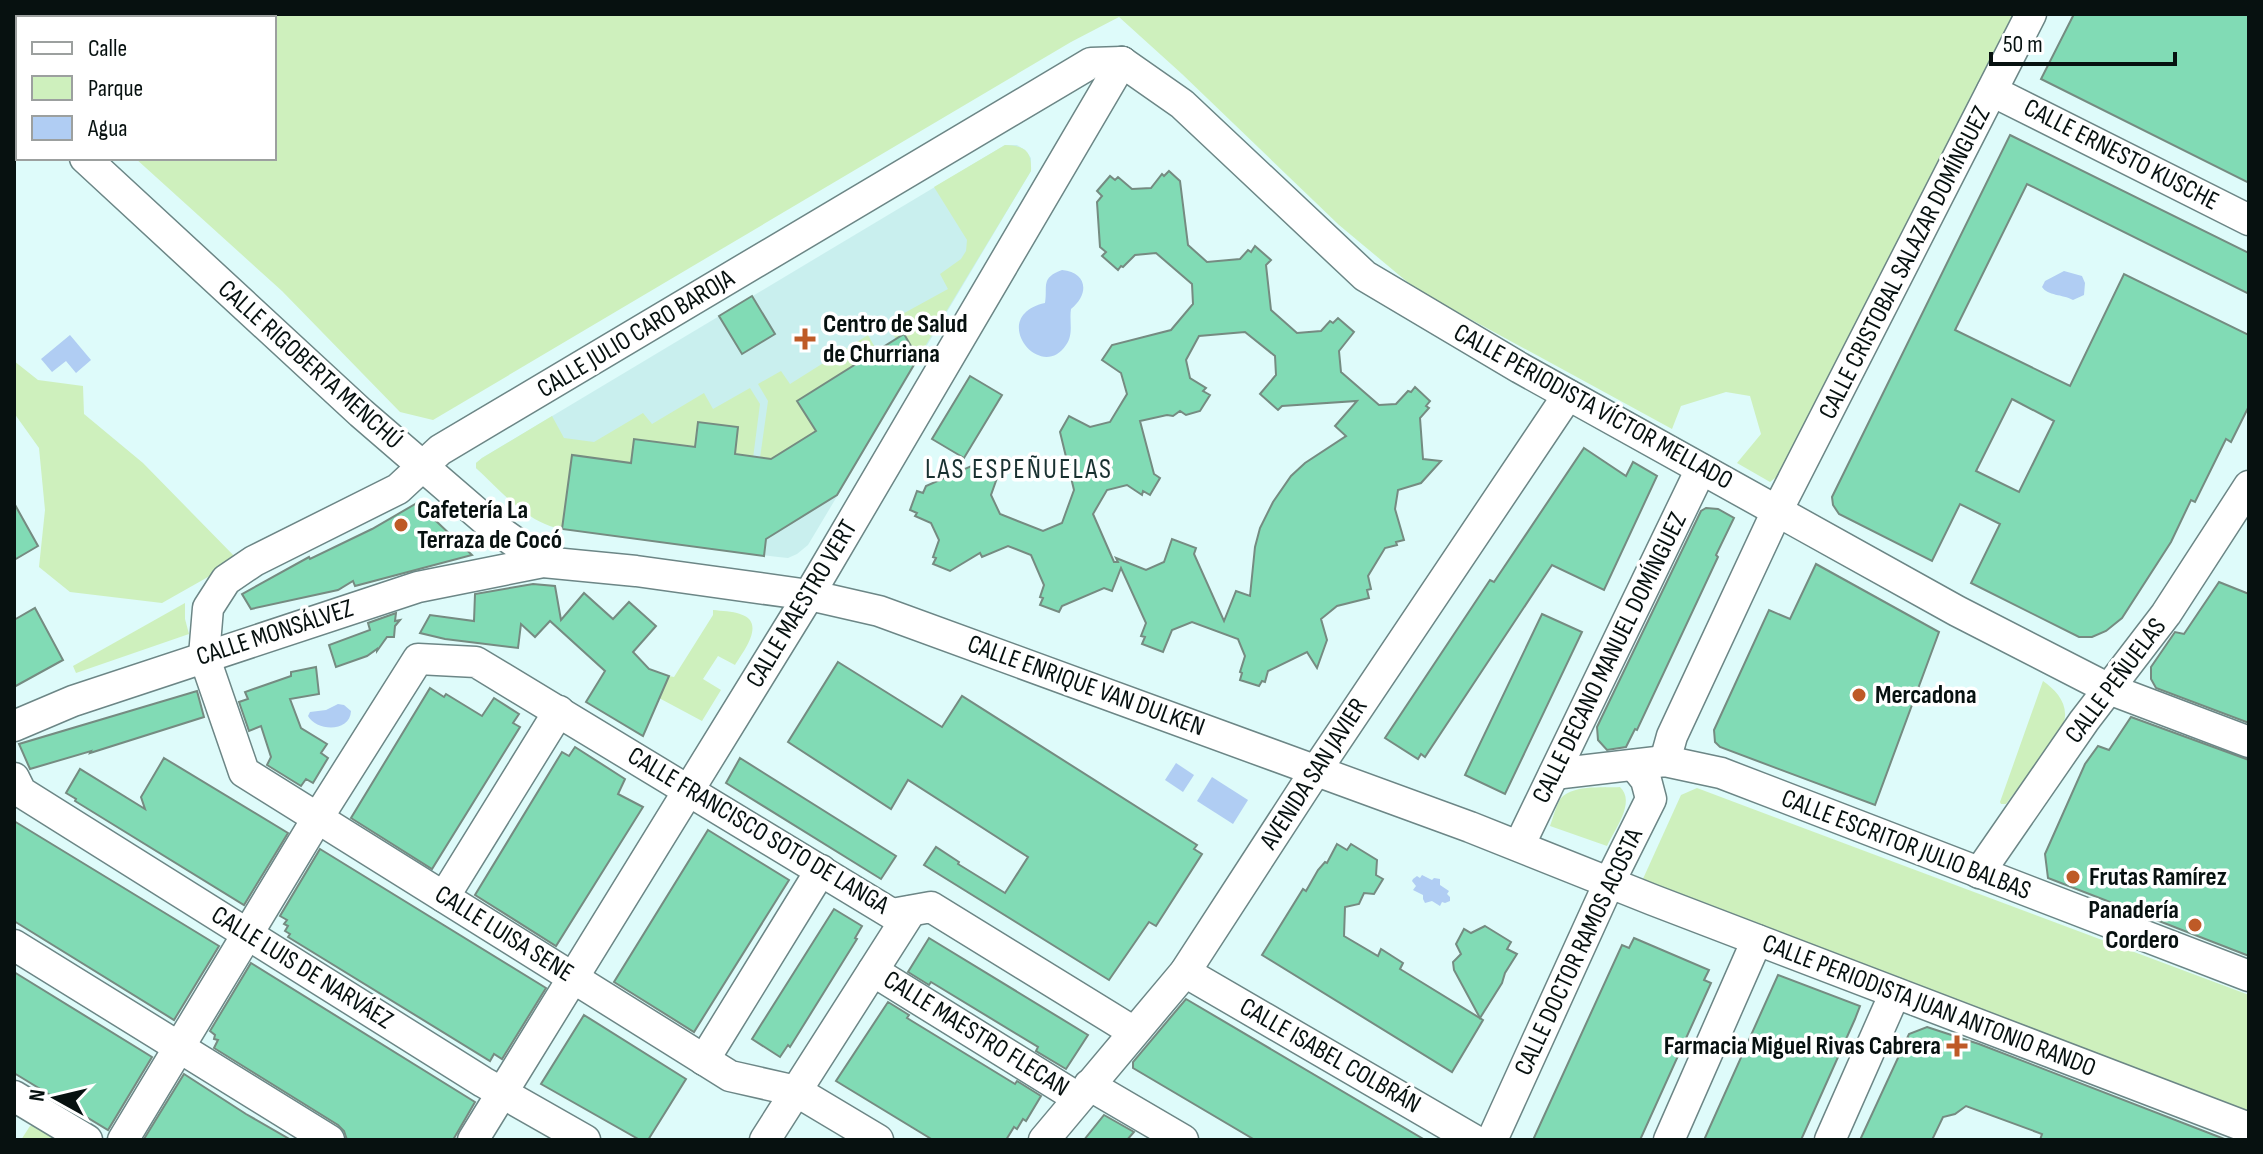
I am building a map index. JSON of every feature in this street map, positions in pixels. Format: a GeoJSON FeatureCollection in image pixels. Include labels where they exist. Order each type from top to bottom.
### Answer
{"type":"FeatureCollection","features":[{"type":"Feature","properties":{"kind":"street","name":"CALLE CRISTOBAL SALAZAR DOMÍNGUEZ"},"geometry":{"type":"LineString","coordinates":[[1777,511],[2031,14]]}},
{"type":"Feature","properties":{"kind":"street","name":"CALLE PERIODISTA VÍCTOR MELLADO"},"geometry":{"type":"LineString","coordinates":[[1122,62],[1182,104],[1365,276],[1520,368],[1957,611],[2109,689],[2249,742]]}},
{"type":"Feature","properties":{"kind":"street","name":"CALLE JULIO CARO BAROJA"},"geometry":{"type":"LineString","coordinates":[[204,656],[208,608],[226,580],[254,561],[398,489],[440,450],[1091,63],[1122,62]]}},
{"type":"Feature","properties":{"kind":"street","name":"CALLE MAESTRO VERT"},"geometry":{"type":"LineString","coordinates":[[473,1140],[809,595],[1122,62]]}},
{"type":"Feature","properties":{"kind":"street","name":"CALLE ERNESTO KUSCHE"},"geometry":{"type":"LineString","coordinates":[[1992,91],[2249,220]]}},
{"type":"Feature","properties":{"kind":"street","name":"CALLE RIGOBERTA MENCHÚ"},"geometry":{"type":"LineString","coordinates":[[87,160],[340,395],[492,526],[543,562]]}},
{"type":"Feature","properties":{"kind":"street","name":"AVENIDA SAN JAVIER"},"geometry":{"type":"LineString","coordinates":[[1044,1140],[1185,972],[1316,770],[1568,395]]}},
{"type":"Feature","properties":{"kind":"street","name":"CALLE DECANO MANUEL DOMÍNGUEZ"},"geometry":{"type":"LineString","coordinates":[[1519,846],[1701,469]]}},
{"type":"Feature","properties":{"kind":"street","name":"CALLE PEÑUELAS"},"geometry":{"type":"LineString","coordinates":[[1979,873],[2084,721],[2166,614],[2249,486]]}},
{"type":"Feature","properties":{"kind":"street"},"geometry":{"type":"LineString","coordinates":[[1665,761],[1672,736],[1777,511]]}},
{"type":"Feature","properties":{"kind":"street","name":"CALLE ENRIQUE VAN DULKEN"},"geometry":{"type":"LineString","coordinates":[[543,562],[636,571],[809,595],[879,611],[1316,770],[1609,883]]}},
{"type":"Feature","properties":{"kind":"street","name":"CALLE MONSÁLVEZ"},"geometry":{"type":"LineString","coordinates":[[14,726],[73,701],[418,587],[543,562]]}},
{"type":"Feature","properties":{"kind":"street","name":"CALLE LUISA SENE"},"geometry":{"type":"LineString","coordinates":[[204,656],[244,772],[730,1076],[796,1091],[878,1140]]}},
{"type":"Feature","properties":{"kind":"street","name":"CALLE FRANCISCO SOTO DE LANGA"},"geometry":{"type":"LineString","coordinates":[[317,819],[418,659],[476,662],[892,914],[931,907],[1134,1032]]}},
{"type":"Feature","properties":{"kind":"street"},"geometry":{"type":"LineString","coordinates":[[444,897],[559,711]]}},
{"type":"Feature","properties":{"kind":"street","name":"CALLE ESCRITOR JULIO BALBAS"},"geometry":{"type":"LineString","coordinates":[[1554,774],[1665,761],[1721,773],[2249,976]]}},
{"type":"Feature","properties":{"kind":"street","name":"CALLE DOCTOR RAMOS ACOSTA"},"geometry":{"type":"LineString","coordinates":[[1492,1140],[1609,883],[1651,799],[1646,780],[1634,765]]}},
{"type":"Feature","properties":{"kind":"street","name":"CALLE LUIS DE NARVÁEZ"},"geometry":{"type":"LineString","coordinates":[[16,787],[502,1093],[585,1140]]}},
{"type":"Feature","properties":{"kind":"street"},"geometry":{"type":"LineString","coordinates":[[123,1140],[317,819]]}},
{"type":"Feature","properties":{"kind":"street"},"geometry":{"type":"LineString","coordinates":[[704,1060],[821,870]]}},
{"type":"Feature","properties":{"kind":"street","name":"CALLE PERIODISTA JUAN ANTONIO RANDO"},"geometry":{"type":"LineString","coordinates":[[1609,883],[2249,1128]]}},
{"type":"Feature","properties":{"kind":"street"},"geometry":{"type":"LineString","coordinates":[[765,1140],[911,911]]}},
{"type":"Feature","properties":{"kind":"street"},"geometry":{"type":"LineString","coordinates":[[1669,1140],[1757,940]]}},
{"type":"Feature","properties":{"kind":"street"},"geometry":{"type":"LineString","coordinates":[[14,945],[329,1140]]}},
{"type":"Feature","properties":{"kind":"street","name":"CALLE MAESTRO FLECAN"},"geometry":{"type":"LineString","coordinates":[[873,971],[1084,1091],[1183,1140]]}},
{"type":"Feature","properties":{"kind":"street","name":"CALLE ISABEL COLBRÁN"},"geometry":{"type":"LineString","coordinates":[[1185,972],[1474,1140]]}},
{"type":"Feature","properties":{"kind":"street"},"geometry":{"type":"LineString","coordinates":[[1830,1140],[1895,993]]}},
{"type":"Feature","properties":{"kind":"street"},"geometry":{"type":"LineString","coordinates":[[17,1104],[87,1140]]}},
{"type":"Feature","properties":{"kind":"shaded area","name":"Centro de Salud de Churriana"},"geometry":{"type":"Polygon","coordinates":[[[1005,145],[1017,145],[1025,150],[1031,158],[1031,171],[808,545],[797,554],[788,558],[778,557],[555,528],[528,514],[476,468],[476,463],[482,458],[1005,145]]]}},
{"type":"Feature","properties":{"kind":"green space"},"geometry":{"type":"Polygon","coordinates":[[[14,14],[2013,14],[1784,471],[1770,482],[1737,463],[1761,434],[1750,396],[1726,392],[1681,406],[1672,429],[1417,290],[1339,225],[1119,17],[1071,42],[433,420],[400,412],[282,291],[137,160],[276,160],[276,16],[16,16],[16,51],[14,14]]]}},
{"type":"Feature","properties":{"kind":"green space"},"geometry":{"type":"Polygon","coordinates":[[[1005,145],[1026,150],[1031,171],[918,358],[904,335],[896,339],[886,323],[948,289],[940,274],[961,259],[966,251],[967,240],[934,187],[1005,145]]]}},
{"type":"Feature","properties":{"kind":"green space"},"geometry":{"type":"Polygon","coordinates":[[[868,335],[877,351],[826,446],[784,461],[760,458],[768,401],[758,384],[781,371],[790,384],[868,335]]]}},
{"type":"Feature","properties":{"kind":"green space"},"geometry":{"type":"Polygon","coordinates":[[[14,361],[38,380],[83,386],[84,414],[143,463],[238,560],[162,603],[70,592],[39,567],[45,510],[39,448],[14,413],[14,361]]]}},
{"type":"Feature","properties":{"kind":"green space"},"geometry":{"type":"Polygon","coordinates":[[[750,388],[760,404],[748,497],[730,494],[738,428],[698,423],[685,517],[675,444],[635,439],[625,510],[562,529],[526,514],[476,468],[476,463],[482,458],[552,416],[564,438],[594,442],[643,413],[652,424],[704,393],[713,409],[750,388]]]}},
{"type":"Feature","properties":{"kind":"green space"},"geometry":{"type":"Polygon","coordinates":[[[185,603],[189,634],[76,673],[73,666],[185,603]]]}},
{"type":"Feature","properties":{"kind":"green space"},"geometry":{"type":"Polygon","coordinates":[[[713,610],[734,612],[748,618],[752,630],[751,638],[735,665],[718,656],[703,679],[721,690],[702,721],[659,698],[669,676],[674,677],[713,615],[713,610]]]}},
{"type":"Feature","properties":{"kind":"green space"},"geometry":{"type":"Polygon","coordinates":[[[2043,681],[2060,698],[2065,709],[2064,722],[2038,763],[2006,804],[2001,804],[2000,802],[2043,681]]]}},
{"type":"Feature","properties":{"kind":"green space"},"geometry":{"type":"Polygon","coordinates":[[[1620,787],[1626,800],[1625,808],[1607,846],[1550,826],[1559,801],[1570,792],[1620,787]]]}},
{"type":"Feature","properties":{"kind":"green space"},"geometry":{"type":"Polygon","coordinates":[[[1697,788],[2249,995],[2249,1114],[1642,881],[1681,795],[1697,788]]]}},
{"type":"Feature","properties":{"kind":"green space"},"geometry":{"type":"Polygon","coordinates":[[[30,1126],[34,1126],[56,1140],[21,1140],[30,1126]]]}},
{"type":"Feature","properties":{"kind":"water"},"geometry":{"type":"Polygon","coordinates":[[[1062,270],[1081,279],[1083,291],[1071,309],[1071,332],[1066,345],[1055,355],[1044,357],[1024,344],[1019,332],[1020,321],[1028,310],[1045,303],[1048,279],[1062,270]]]}},
{"type":"Feature","properties":{"kind":"water"},"geometry":{"type":"Polygon","coordinates":[[[2064,271],[2082,276],[2084,295],[2073,300],[2042,287],[2045,281],[2064,271]]]}},
{"type":"Feature","properties":{"kind":"water"},"geometry":{"type":"Polygon","coordinates":[[[70,335],[91,360],[76,373],[66,361],[52,372],[41,359],[70,335]]]}},
{"type":"Feature","properties":{"kind":"water"},"geometry":{"type":"Polygon","coordinates":[[[338,704],[351,711],[345,723],[339,726],[318,725],[308,716],[310,712],[326,710],[338,704]]]}},
{"type":"Feature","properties":{"kind":"water"},"geometry":{"type":"Polygon","coordinates":[[[1176,763],[1194,775],[1183,792],[1165,780],[1176,763]]]}},
{"type":"Feature","properties":{"kind":"water"},"geometry":{"type":"Polygon","coordinates":[[[1212,777],[1248,800],[1233,824],[1197,801],[1212,777]]]}},
{"type":"Feature","properties":{"kind":"water"},"geometry":{"type":"Polygon","coordinates":[[[1422,875],[1432,880],[1440,879],[1440,885],[1449,891],[1450,901],[1442,902],[1440,906],[1432,901],[1425,903],[1423,895],[1413,890],[1416,886],[1412,881],[1422,875]]]}},
{"type":"Feature","properties":{"kind":"building"},"geometry":{"type":"Polygon","coordinates":[[[2074,14],[2249,14],[2249,183],[2041,79],[2074,14]]]}},
{"type":"Feature","properties":{"kind":"building"},"geometry":{"type":"Polygon","coordinates":[[[2010,135],[2249,253],[2249,294],[2027,184],[1955,330],[2070,386],[2124,274],[2249,335],[2249,406],[2231,442],[2226,439],[2195,502],[2191,500],[2171,542],[2122,618],[2106,631],[2092,637],[2079,637],[1971,583],[2000,524],[1960,504],[1932,561],[1839,514],[1832,497],[2010,135]],[[2012,399],[1976,471],[2019,492],[2054,421],[2012,399]]]}},
{"type":"Feature","properties":{"kind":"building"},"geometry":{"type":"Polygon","coordinates":[[[1169,171],[1180,181],[1188,245],[1207,262],[1240,259],[1255,246],[1271,260],[1266,265],[1271,310],[1297,333],[1321,331],[1330,321],[1333,323],[1338,318],[1354,332],[1339,351],[1341,372],[1379,405],[1396,404],[1415,387],[1430,401],[1426,406],[1429,408],[1420,418],[1423,459],[1441,461],[1421,483],[1398,490],[1395,509],[1404,540],[1385,548],[1368,576],[1371,589],[1367,590],[1369,598],[1337,606],[1321,619],[1327,640],[1317,668],[1307,652],[1268,671],[1265,682],[1262,681],[1259,686],[1240,680],[1245,656],[1238,639],[1192,622],[1172,630],[1163,652],[1142,644],[1145,637],[1141,636],[1146,623],[1121,568],[1112,591],[1104,588],[1062,606],[1059,612],[1040,605],[1044,585],[1031,555],[1008,546],[982,557],[980,553],[950,571],[933,564],[939,540],[931,523],[915,516],[917,513],[910,510],[917,491],[923,493],[926,486],[976,464],[996,472],[991,495],[1000,514],[1043,531],[1062,523],[1074,490],[1060,432],[1069,416],[1090,427],[1110,422],[1127,394],[1121,373],[1102,360],[1112,345],[1171,330],[1193,304],[1192,284],[1156,253],[1135,255],[1118,270],[1102,256],[1106,252],[1100,247],[1097,202],[1102,196],[1097,191],[1110,176],[1115,180],[1118,177],[1132,189],[1151,188],[1162,174],[1164,176],[1169,171]],[[1245,332],[1199,336],[1186,360],[1190,378],[1206,388],[1203,391],[1210,395],[1200,411],[1186,415],[1180,411],[1173,416],[1140,421],[1154,474],[1160,478],[1150,495],[1143,491],[1142,495],[1127,485],[1107,490],[1093,514],[1114,562],[1118,562],[1116,558],[1146,570],[1164,562],[1172,539],[1196,548],[1194,554],[1224,621],[1236,591],[1250,596],[1255,547],[1260,528],[1273,502],[1291,476],[1305,463],[1346,436],[1335,426],[1357,401],[1282,406],[1278,410],[1260,394],[1276,375],[1275,356],[1245,332]]]}},
{"type":"Feature","properties":{"kind":"building"},"geometry":{"type":"Polygon","coordinates":[[[752,296],[775,334],[742,354],[719,316],[752,296]]]}},
{"type":"Feature","properties":{"kind":"building"},"geometry":{"type":"Polygon","coordinates":[[[904,334],[918,358],[837,495],[766,539],[764,556],[562,529],[572,455],[631,463],[634,439],[695,447],[698,422],[738,427],[735,454],[771,459],[816,431],[797,401],[904,334]]]}},
{"type":"Feature","properties":{"kind":"building"},"geometry":{"type":"Polygon","coordinates":[[[970,376],[1002,395],[964,458],[932,439],[970,376]]]}},
{"type":"Feature","properties":{"kind":"building"},"geometry":{"type":"Polygon","coordinates":[[[1584,448],[1626,476],[1633,462],[1657,476],[1604,590],[1552,565],[1425,757],[1421,754],[1418,759],[1385,738],[1490,580],[1494,582],[1584,448]]]}},
{"type":"Feature","properties":{"kind":"building"},"geometry":{"type":"Polygon","coordinates":[[[14,503],[38,546],[14,560],[14,503]]]}},
{"type":"Feature","properties":{"kind":"building"},"geometry":{"type":"Polygon","coordinates":[[[417,503],[472,555],[355,586],[353,581],[338,590],[251,609],[242,594],[309,557],[372,529],[417,503]]]}},
{"type":"Feature","properties":{"kind":"building"},"geometry":{"type":"Polygon","coordinates":[[[1718,509],[1734,518],[1637,730],[1626,747],[1607,750],[1598,740],[1597,727],[1701,511],[1718,509]]]}},
{"type":"Feature","properties":{"kind":"building"},"geometry":{"type":"Polygon","coordinates":[[[1816,564],[1939,632],[1875,805],[1720,747],[1715,742],[1714,730],[1769,610],[1790,619],[1816,564]]]}},
{"type":"Feature","properties":{"kind":"building"},"geometry":{"type":"Polygon","coordinates":[[[2219,582],[2249,594],[2249,723],[2156,688],[2151,679],[2151,667],[2175,632],[2184,634],[2219,582]]]}},
{"type":"Feature","properties":{"kind":"building"},"geometry":{"type":"Polygon","coordinates":[[[533,584],[555,586],[561,620],[584,593],[613,619],[629,602],[656,626],[633,652],[649,669],[669,676],[643,736],[586,702],[605,671],[550,621],[535,637],[521,624],[518,648],[420,633],[430,615],[474,621],[475,594],[533,584]]]}},
{"type":"Feature","properties":{"kind":"building"},"geometry":{"type":"Polygon","coordinates":[[[35,608],[63,660],[14,687],[14,620],[35,608]]]}},
{"type":"Feature","properties":{"kind":"building"},"geometry":{"type":"Polygon","coordinates":[[[396,613],[395,621],[400,620],[395,626],[394,637],[387,637],[377,651],[336,667],[329,645],[370,630],[368,623],[396,613]]]}},
{"type":"Feature","properties":{"kind":"building"},"geometry":{"type":"Polygon","coordinates":[[[1542,614],[1582,632],[1505,794],[1465,775],[1542,614]]]}},
{"type":"Feature","properties":{"kind":"building"},"geometry":{"type":"Polygon","coordinates":[[[838,662],[942,727],[962,696],[1197,845],[1194,849],[1202,854],[1156,926],[1149,922],[1109,980],[924,865],[936,847],[1005,893],[1028,857],[908,780],[891,809],[788,742],[838,662]]]}},
{"type":"Feature","properties":{"kind":"building"},"geometry":{"type":"Polygon","coordinates":[[[316,667],[319,694],[290,699],[301,728],[327,744],[321,753],[328,758],[313,783],[306,779],[301,786],[267,765],[271,757],[261,726],[249,731],[239,702],[248,699],[245,692],[291,676],[291,672],[316,667]]]}},
{"type":"Feature","properties":{"kind":"building"},"geometry":{"type":"Polygon","coordinates":[[[430,688],[482,716],[494,698],[519,714],[513,723],[520,727],[432,869],[351,818],[430,688]]]}},
{"type":"Feature","properties":{"kind":"building"},"geometry":{"type":"Polygon","coordinates":[[[197,691],[204,717],[90,753],[30,769],[19,744],[197,691]]]}},
{"type":"Feature","properties":{"kind":"building"},"geometry":{"type":"Polygon","coordinates":[[[2131,717],[2249,760],[2249,956],[2048,878],[2045,854],[2085,764],[2098,746],[2109,750],[2131,717]]]}},
{"type":"Feature","properties":{"kind":"building"},"geometry":{"type":"Polygon","coordinates":[[[575,747],[625,779],[618,794],[643,807],[556,946],[475,895],[562,752],[569,756],[575,747]]]}},
{"type":"Feature","properties":{"kind":"building"},"geometry":{"type":"Polygon","coordinates":[[[164,758],[288,833],[244,905],[66,793],[80,769],[145,809],[141,797],[164,758]]]}},
{"type":"Feature","properties":{"kind":"building"},"geometry":{"type":"Polygon","coordinates":[[[740,758],[896,856],[881,879],[726,783],[740,758]]]}},
{"type":"Feature","properties":{"kind":"building"},"geometry":{"type":"Polygon","coordinates":[[[14,821],[219,946],[174,1020],[14,921],[14,821]]]}},
{"type":"Feature","properties":{"kind":"building"},"geometry":{"type":"Polygon","coordinates":[[[708,830],[789,880],[694,1032],[614,982],[708,830]]]}},
{"type":"Feature","properties":{"kind":"building"},"geometry":{"type":"Polygon","coordinates":[[[1337,844],[1347,850],[1351,844],[1377,860],[1376,875],[1383,879],[1374,894],[1364,893],[1359,904],[1345,907],[1344,936],[1378,956],[1381,949],[1403,963],[1400,969],[1483,1020],[1452,1072],[1262,955],[1303,889],[1306,891],[1337,844]]]}},
{"type":"Feature","properties":{"kind":"building"},"geometry":{"type":"Polygon","coordinates":[[[320,849],[546,988],[502,1059],[494,1054],[490,1061],[288,937],[290,934],[285,931],[288,926],[284,924],[287,920],[280,916],[320,849]]]}},
{"type":"Feature","properties":{"kind":"building"},"geometry":{"type":"Polygon","coordinates":[[[834,909],[862,926],[790,1047],[788,1045],[780,1057],[752,1039],[834,909]]]}},
{"type":"Feature","properties":{"kind":"building"},"geometry":{"type":"Polygon","coordinates":[[[1485,926],[1511,942],[1507,949],[1517,954],[1480,1018],[1454,970],[1453,962],[1461,954],[1456,944],[1464,929],[1471,933],[1485,926]]]}},
{"type":"Feature","properties":{"kind":"building"},"geometry":{"type":"Polygon","coordinates":[[[929,938],[1088,1035],[1066,1069],[1036,1051],[1038,1047],[931,982],[929,985],[908,972],[929,938]]]}},
{"type":"Feature","properties":{"kind":"building"},"geometry":{"type":"Polygon","coordinates":[[[1634,938],[1709,970],[1704,980],[1711,983],[1640,1140],[1533,1140],[1622,945],[1629,948],[1634,938]]]}},
{"type":"Feature","properties":{"kind":"building"},"geometry":{"type":"Polygon","coordinates":[[[251,963],[475,1102],[453,1140],[347,1140],[338,1125],[214,1048],[218,1040],[210,1031],[251,963]]]}},
{"type":"Feature","properties":{"kind":"building"},"geometry":{"type":"Polygon","coordinates":[[[14,972],[152,1057],[108,1130],[14,1073],[14,972]]]}},
{"type":"Feature","properties":{"kind":"building"},"geometry":{"type":"Polygon","coordinates":[[[1778,975],[1860,1006],[1801,1140],[1704,1140],[1778,975]]]}},
{"type":"Feature","properties":{"kind":"building"},"geometry":{"type":"Polygon","coordinates":[[[1186,999],[1425,1140],[1255,1140],[1133,1068],[1133,1062],[1186,999]]]}},
{"type":"Feature","properties":{"kind":"building"},"geometry":{"type":"Polygon","coordinates":[[[888,1002],[909,1015],[907,1018],[1015,1084],[1017,1081],[1041,1096],[1026,1121],[1023,1119],[1017,1129],[1014,1127],[1006,1140],[933,1140],[836,1081],[888,1002]]]}},
{"type":"Feature","properties":{"kind":"building"},"geometry":{"type":"Polygon","coordinates":[[[584,1015],[686,1079],[648,1140],[640,1140],[541,1084],[584,1015]]]}},
{"type":"Feature","properties":{"kind":"building"},"geometry":{"type":"Polygon","coordinates":[[[1927,1027],[1979,1044],[2227,1140],[2040,1140],[2042,1134],[1966,1106],[1955,1114],[1943,1117],[1932,1140],[1860,1140],[1909,1034],[1927,1027]]]}},
{"type":"Feature","properties":{"kind":"building"},"geometry":{"type":"Polygon","coordinates":[[[184,1074],[246,1114],[291,1140],[144,1139],[184,1074]]]}},
{"type":"Feature","properties":{"kind":"building"},"geometry":{"type":"Polygon","coordinates":[[[1104,1115],[1134,1132],[1127,1140],[1084,1140],[1104,1115]]]}},
{"type":"Feature","properties":{"kind":"place","name":"Centro de Salud de Churriana"},"geometry":{"type":"Point","coordinates":[805,339]}},
{"type":"Feature","properties":{"kind":"place","name":"Cafetería La Terraza de Cocó"},"geometry":{"type":"Point","coordinates":[401,525]}},
{"type":"Feature","properties":{"kind":"place","name":"Mercadona"},"geometry":{"type":"Point","coordinates":[1859,695]}},
{"type":"Feature","properties":{"kind":"place","name":"Frutas Ramírez"},"geometry":{"type":"Point","coordinates":[2073,877]}},
{"type":"Feature","properties":{"kind":"place","name":"Panadería Cordero"},"geometry":{"type":"Point","coordinates":[2195,925]}},
{"type":"Feature","properties":{"kind":"place","name":"Farmacia Miguel Rivas Cabrera"},"geometry":{"type":"Point","coordinates":[1957,1046]}},
{"type":"Feature","properties":{"kind":"district","name":"LAS ESPEÑUELAS"},"geometry":{"type":"Point","coordinates":[1019,469]}}]}
